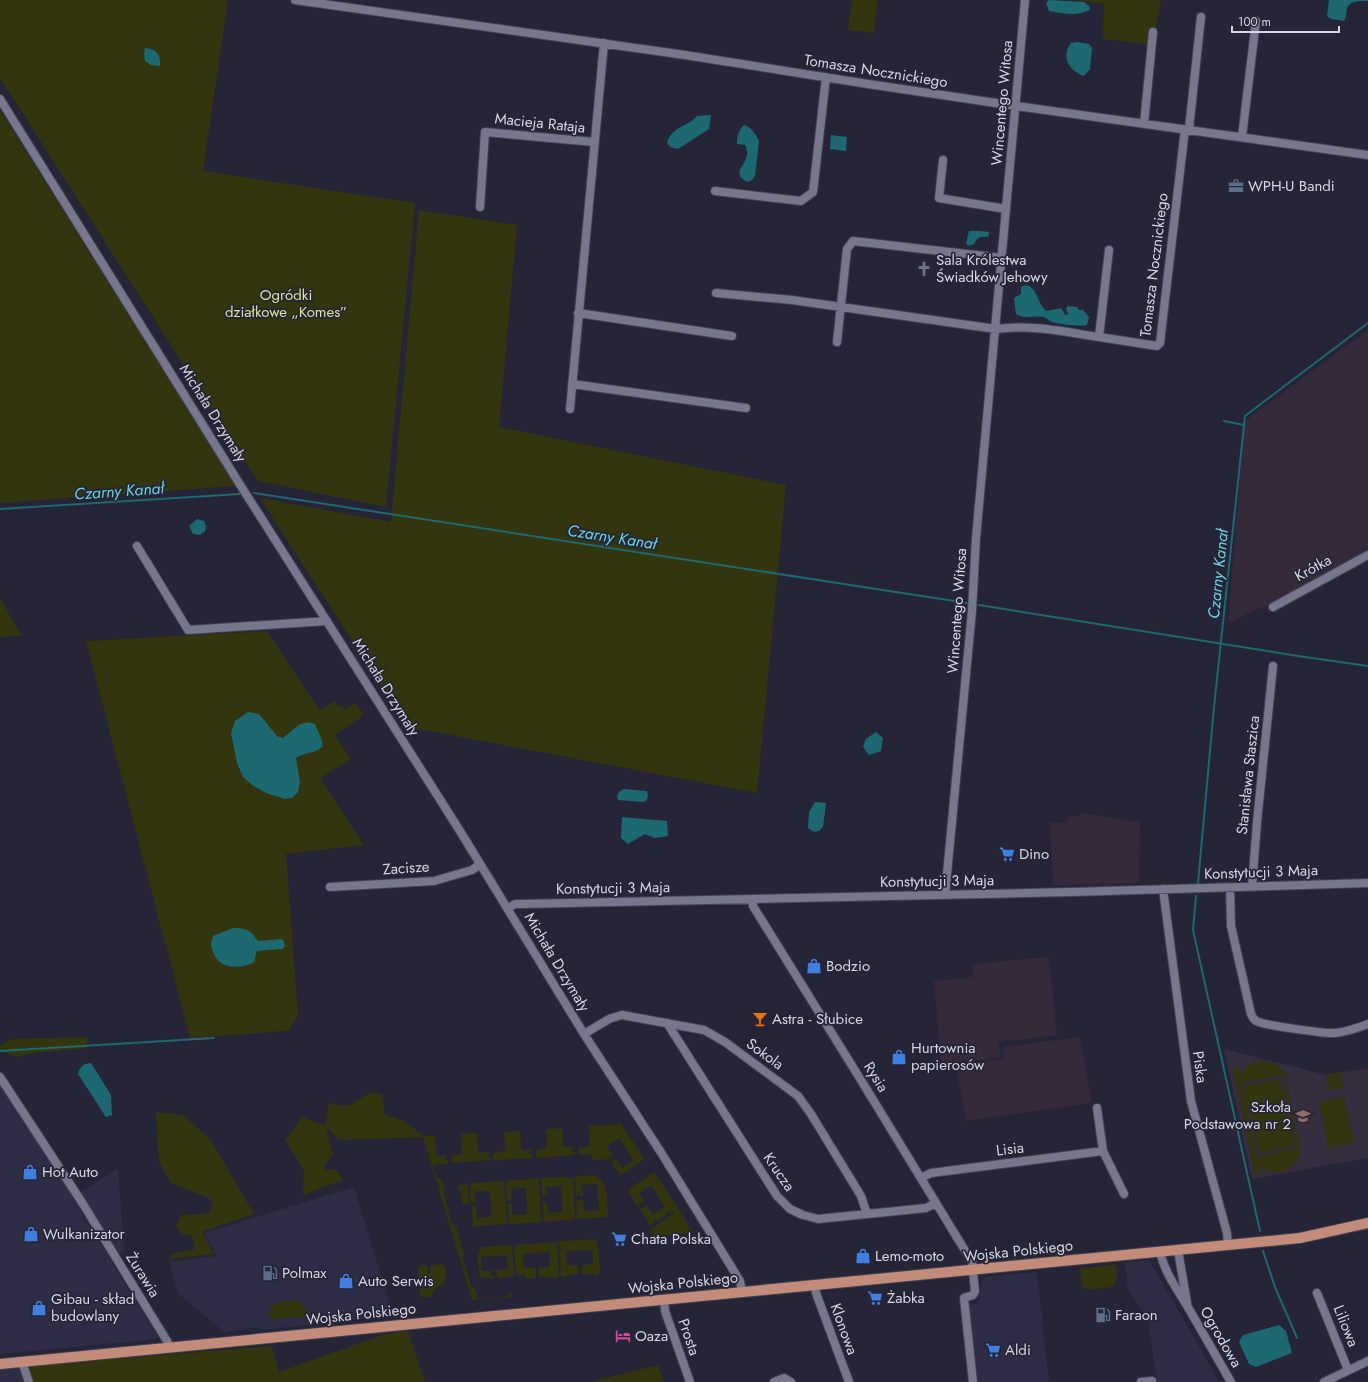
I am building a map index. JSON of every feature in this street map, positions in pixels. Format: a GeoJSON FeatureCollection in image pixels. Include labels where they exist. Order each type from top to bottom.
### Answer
{"type":"FeatureCollection","features":[{"type":"Feature","properties":{"kind":"main road","name":"Wojska Polskiego"},"geometry":{"type":"LineString","coordinates":[[0,1364],[1300,1238],[1368,1223]]}},
{"type":"Feature","properties":{"kind":"street","name":"Tomasza Nocznickiego"},"geometry":{"type":"LineString","coordinates":[[296,0],[604,43],[1016,106],[1368,155]]}},
{"type":"Feature","properties":{"kind":"street","name":"Wincentego Witosa"},"geometry":{"type":"LineString","coordinates":[[946,895],[972,611],[976,538],[1025,0]]}},
{"type":"Feature","properties":{"kind":"street","name":"Tomasza Nocznickiego"},"geometry":{"type":"LineString","coordinates":[[996,329],[1010,327],[1043,328],[1157,346],[1160,343],[1201,17]]}},
{"type":"Feature","properties":{"kind":"street"},"geometry":{"type":"LineString","coordinates":[[1242,137],[1256,21]]}},
{"type":"Feature","properties":{"kind":"street"},"geometry":{"type":"LineString","coordinates":[[1144,124],[1153,32]]}},
{"type":"Feature","properties":{"kind":"street"},"geometry":{"type":"LineString","coordinates":[[570,409],[604,43]]}},
{"type":"Feature","properties":{"kind":"street"},"geometry":{"type":"LineString","coordinates":[[715,191],[801,201],[813,192],[826,77]]}},
{"type":"Feature","properties":{"kind":"street","name":"Michała Drzymały"},"geometry":{"type":"LineString","coordinates":[[0,99],[239,483],[508,908],[584,1034],[662,1154],[740,1280],[742,1292]]}},
{"type":"Feature","properties":{"kind":"street","name":"Macieja Rataja"},"geometry":{"type":"LineString","coordinates":[[480,207],[485,132],[594,142]]}},
{"type":"Feature","properties":{"kind":"street"},"geometry":{"type":"LineString","coordinates":[[943,160],[939,198],[1006,208]]}},
{"type":"Feature","properties":{"kind":"street"},"geometry":{"type":"LineString","coordinates":[[837,342],[847,249],[853,241],[1002,258]]}},
{"type":"Feature","properties":{"kind":"street"},"geometry":{"type":"LineString","coordinates":[[1099,337],[1109,250]]}},
{"type":"Feature","properties":{"kind":"street"},"geometry":{"type":"LineString","coordinates":[[716,292],[792,300],[996,329]]}},
{"type":"Feature","properties":{"kind":"street"},"geometry":{"type":"LineString","coordinates":[[578,313],[732,336]]}},
{"type":"Feature","properties":{"kind":"street"},"geometry":{"type":"LineString","coordinates":[[572,384],[746,408]]}},
{"type":"Feature","properties":{"kind":"street"},"geometry":{"type":"LineString","coordinates":[[137,546],[188,630],[327,621]]}},
{"type":"Feature","properties":{"kind":"street","name":"Krótka"},"geometry":{"type":"LineString","coordinates":[[1273,607],[1368,555]]}},
{"type":"Feature","properties":{"kind":"street","name":"Stanisława Staszica"},"geometry":{"type":"LineString","coordinates":[[1252,887],[1273,666]]}},
{"type":"Feature","properties":{"kind":"street","name":"Zacisze"},"geometry":{"type":"LineString","coordinates":[[330,887],[434,881],[472,870],[480,864]]}},
{"type":"Feature","properties":{"kind":"street","name":"Konstytucji 3 Maja"},"geometry":{"type":"LineString","coordinates":[[508,908],[515,904],[1163,890],[1368,883]]}},
{"type":"Feature","properties":{"kind":"street"},"geometry":{"type":"LineString","coordinates":[[1230,888],[1231,926],[1250,1014],[1254,1020],[1260,1023],[1333,1034],[1368,1024]]}},
{"type":"Feature","properties":{"kind":"street","name":"Piska"},"geometry":{"type":"LineString","coordinates":[[1163,890],[1191,1101],[1227,1234],[1228,1245]]}},
{"type":"Feature","properties":{"kind":"street","name":"Rysia"},"geometry":{"type":"LineString","coordinates":[[752,899],[753,906],[968,1253],[974,1270],[975,1291],[974,1295],[964,1298],[973,1382]]}},
{"type":"Feature","properties":{"kind":"street","name":"Sokola"},"geometry":{"type":"LineString","coordinates":[[584,1034],[609,1018],[622,1015],[704,1030],[725,1042],[798,1096],[811,1114],[862,1196],[867,1214]]}},
{"type":"Feature","properties":{"kind":"street","name":"Krucza"},"geometry":{"type":"LineString","coordinates":[[667,1023],[777,1196],[790,1209],[803,1215],[818,1219],[926,1208],[936,1203]]}},
{"type":"Feature","properties":{"kind":"street","name":"Żurawia"},"geometry":{"type":"LineString","coordinates":[[0,1077],[87,1211],[170,1348]]}},
{"type":"Feature","properties":{"kind":"street"},"geometry":{"type":"LineString","coordinates":[[1097,1108],[1103,1151],[1124,1194]]}},
{"type":"Feature","properties":{"kind":"street","name":"Lisia"},"geometry":{"type":"LineString","coordinates":[[922,1178],[931,1173],[1103,1151]]}},
{"type":"Feature","properties":{"kind":"street","name":"Ogrodowa"},"geometry":{"type":"LineString","coordinates":[[1178,1250],[1187,1306]]}},
{"type":"Feature","properties":{"kind":"street","name":"Ogrodowa"},"geometry":{"type":"LineString","coordinates":[[1160,1252],[1163,1264],[1231,1382]]}},
{"type":"Feature","properties":{"kind":"street","name":"Klonowa"},"geometry":{"type":"LineString","coordinates":[[815,1285],[820,1305],[849,1382]]}},
{"type":"Feature","properties":{"kind":"street","name":"Liliowa"},"geometry":{"type":"LineString","coordinates":[[1317,1293],[1348,1370]]}},
{"type":"Feature","properties":{"kind":"street","name":"Prosta"},"geometry":{"type":"LineString","coordinates":[[664,1300],[665,1311],[690,1382]]}},
{"type":"Feature","properties":{"kind":"street"},"geometry":{"type":"LineString","coordinates":[[1324,1382],[1368,1361]]}},
{"type":"Feature","properties":{"kind":"street"},"geometry":{"type":"LineString","coordinates":[[22,1362],[29,1382]]}},
{"type":"Feature","properties":{"kind":"street"},"geometry":{"type":"LineString","coordinates":[[774,1382],[784,1378],[790,1382]]}},
{"type":"Feature","properties":{"kind":"street"},"geometry":{"type":"LineString","coordinates":[[1141,1382],[1152,1381]]}},
{"type":"Feature","properties":{"kind":"shaded area"},"geometry":{"type":"Polygon","coordinates":[[[1049,0],[1084,2],[1089,6],[1090,10],[1075,14],[1049,11],[1046,3],[1049,0]]]}},
{"type":"Feature","properties":{"kind":"shaded area"},"geometry":{"type":"Polygon","coordinates":[[[1329,0],[1368,1],[1356,2],[1348,5],[1344,21],[1331,19],[1327,16],[1329,0]]]}},
{"type":"Feature","properties":{"kind":"shaded area"},"geometry":{"type":"Polygon","coordinates":[[[1077,42],[1089,44],[1092,48],[1090,69],[1084,76],[1078,74],[1070,67],[1066,58],[1068,48],[1071,43],[1077,42]]]}},
{"type":"Feature","properties":{"kind":"shaded area"},"geometry":{"type":"Polygon","coordinates":[[[145,48],[153,50],[157,53],[160,59],[160,66],[151,65],[145,61],[145,48]]]}},
{"type":"Feature","properties":{"kind":"shaded area"},"geometry":{"type":"Polygon","coordinates":[[[711,115],[709,129],[678,149],[670,147],[667,142],[673,132],[697,116],[711,115]]]}},
{"type":"Feature","properties":{"kind":"shaded area"},"geometry":{"type":"Polygon","coordinates":[[[744,125],[753,131],[759,141],[755,176],[752,180],[747,182],[741,178],[739,172],[746,159],[747,149],[745,145],[737,144],[739,131],[744,125]]]}},
{"type":"Feature","properties":{"kind":"shaded area"},"geometry":{"type":"Polygon","coordinates":[[[831,135],[847,137],[846,151],[830,149],[831,135]]]}},
{"type":"Feature","properties":{"kind":"shaded area"},"geometry":{"type":"Polygon","coordinates":[[[969,231],[989,232],[988,237],[979,238],[974,244],[968,246],[966,243],[969,231]]]}},
{"type":"Feature","properties":{"kind":"shaded area"},"geometry":{"type":"Polygon","coordinates":[[[1025,285],[1032,288],[1046,311],[1061,308],[1065,315],[1068,314],[1066,308],[1068,306],[1077,307],[1079,310],[1083,310],[1089,317],[1087,325],[1059,324],[1051,322],[1044,317],[1024,317],[1016,314],[1014,298],[1021,294],[1021,287],[1025,285]]]}},
{"type":"Feature","properties":{"kind":"shaded area"},"geometry":{"type":"Polygon","coordinates":[[[1368,330],[1368,558],[1228,623],[1245,421],[1368,330]]]}},
{"type":"Feature","properties":{"kind":"shaded area"},"geometry":{"type":"Polygon","coordinates":[[[197,519],[204,521],[206,526],[205,531],[200,535],[193,534],[189,526],[197,519]]]}},
{"type":"Feature","properties":{"kind":"shaded area"},"geometry":{"type":"Polygon","coordinates":[[[248,712],[259,714],[277,736],[283,738],[294,728],[302,724],[315,724],[323,746],[320,749],[296,758],[300,782],[298,792],[292,798],[285,799],[266,793],[252,785],[243,777],[237,763],[231,733],[235,721],[248,712]]]}},
{"type":"Feature","properties":{"kind":"shaded area"},"geometry":{"type":"Polygon","coordinates":[[[876,732],[883,738],[881,751],[869,755],[863,747],[866,739],[876,732]]]}},
{"type":"Feature","properties":{"kind":"shaded area"},"geometry":{"type":"Polygon","coordinates":[[[623,789],[647,791],[647,800],[643,802],[618,800],[617,796],[623,789]]]}},
{"type":"Feature","properties":{"kind":"shaded area"},"geometry":{"type":"Polygon","coordinates":[[[815,802],[826,803],[823,827],[819,831],[814,832],[808,828],[809,812],[815,802]]]}},
{"type":"Feature","properties":{"kind":"shaded area"},"geometry":{"type":"Polygon","coordinates":[[[1082,813],[1140,822],[1139,883],[1053,885],[1050,823],[1068,823],[1069,816],[1082,816],[1082,813]]]}},
{"type":"Feature","properties":{"kind":"shaded area"},"geometry":{"type":"Polygon","coordinates":[[[622,817],[667,821],[668,836],[655,838],[645,834],[628,844],[621,838],[622,817]]]}},
{"type":"Feature","properties":{"kind":"shaded area"},"geometry":{"type":"Polygon","coordinates":[[[233,928],[248,930],[258,941],[282,939],[285,946],[282,949],[257,951],[254,962],[248,965],[236,967],[225,965],[216,958],[211,948],[211,944],[213,936],[233,928]]]}},
{"type":"Feature","properties":{"kind":"shaded area"},"geometry":{"type":"Polygon","coordinates":[[[1049,957],[1057,1035],[999,1042],[1000,1057],[941,1065],[934,981],[973,977],[972,964],[1049,957]]]}},
{"type":"Feature","properties":{"kind":"shaded area"},"geometry":{"type":"Polygon","coordinates":[[[1080,1037],[1092,1103],[966,1121],[956,1066],[1004,1059],[1003,1047],[1080,1037]]]}},
{"type":"Feature","properties":{"kind":"shaded area","name":"Szkoła Podstawowa nr 2"},"geometry":{"type":"Polygon","coordinates":[[[1224,1049],[1326,1075],[1368,1068],[1368,1158],[1252,1179],[1224,1049]]]}},
{"type":"Feature","properties":{"kind":"shaded area"},"geometry":{"type":"Polygon","coordinates":[[[91,1063],[111,1095],[112,1115],[106,1117],[78,1074],[80,1068],[85,1064],[91,1063]]]}},
{"type":"Feature","properties":{"kind":"shaded area"},"geometry":{"type":"Polygon","coordinates":[[[2,1083],[159,1339],[0,1354],[0,1085],[2,1083]]]}},
{"type":"Feature","properties":{"kind":"shaded area"},"geometry":{"type":"Polygon","coordinates":[[[118,1168],[124,1251],[119,1254],[80,1193],[118,1168]]]}},
{"type":"Feature","properties":{"kind":"shaded area"},"geometry":{"type":"Polygon","coordinates":[[[354,1187],[393,1315],[259,1330],[257,1327],[224,1332],[178,1293],[169,1262],[217,1256],[204,1233],[354,1187]]]}},
{"type":"Feature","properties":{"kind":"shaded area"},"geometry":{"type":"Polygon","coordinates":[[[1149,1260],[1219,1382],[1157,1382],[1148,1319],[1128,1289],[1125,1263],[1149,1260]]]}},
{"type":"Feature","properties":{"kind":"shaded area"},"geometry":{"type":"Polygon","coordinates":[[[1037,1272],[1049,1382],[977,1382],[969,1305],[977,1304],[980,1297],[982,1282],[986,1277],[1037,1272]]]}},
{"type":"Feature","properties":{"kind":"shaded area"},"geometry":{"type":"Polygon","coordinates":[[[1279,1325],[1286,1331],[1292,1353],[1256,1367],[1249,1364],[1239,1342],[1243,1335],[1279,1325]]]}},
{"type":"Feature","properties":{"kind":"shaded area"},"geometry":{"type":"Polygon","coordinates":[[[21,1367],[27,1382],[0,1382],[0,1369],[21,1367]]]}},
{"type":"Feature","properties":{"kind":"green space","name":"Ogródki działkowe „Komes”"},"geometry":{"type":"Polygon","coordinates":[[[0,0],[228,0],[203,171],[415,203],[386,507],[258,481],[0,78],[0,0]]]}},
{"type":"Feature","properties":{"kind":"green space"},"geometry":{"type":"Polygon","coordinates":[[[852,0],[878,0],[874,33],[848,30],[852,0]]]}},
{"type":"Feature","properties":{"kind":"green space"},"geometry":{"type":"Polygon","coordinates":[[[1074,0],[1161,0],[1153,45],[1103,39],[1104,4],[1074,0]]]}},
{"type":"Feature","properties":{"kind":"green space"},"geometry":{"type":"Polygon","coordinates":[[[0,110],[236,486],[0,503],[0,110]]]}},
{"type":"Feature","properties":{"kind":"green space"},"geometry":{"type":"Polygon","coordinates":[[[419,210],[517,225],[499,427],[786,485],[757,793],[408,727],[260,498],[391,522],[419,210]]]}},
{"type":"Feature","properties":{"kind":"green space"},"geometry":{"type":"Polygon","coordinates":[[[0,598],[22,636],[0,637],[0,598]]]}},
{"type":"Feature","properties":{"kind":"green space"},"geometry":{"type":"Polygon","coordinates":[[[267,631],[320,711],[335,701],[338,706],[341,705],[344,710],[355,703],[364,715],[335,735],[351,759],[320,778],[364,845],[286,854],[298,1016],[288,1031],[190,1038],[86,641],[267,631]]]}},
{"type":"Feature","properties":{"kind":"green space"},"geometry":{"type":"Polygon","coordinates":[[[88,1037],[86,1048],[34,1053],[17,1057],[0,1049],[0,1046],[12,1039],[88,1037]]]}},
{"type":"Feature","properties":{"kind":"green space"},"geometry":{"type":"Polygon","coordinates":[[[1258,1061],[1274,1064],[1283,1071],[1285,1075],[1300,1147],[1298,1159],[1290,1168],[1280,1172],[1268,1171],[1259,1166],[1260,1173],[1255,1174],[1233,1068],[1238,1067],[1240,1075],[1245,1068],[1258,1061]],[[1281,1075],[1242,1083],[1257,1157],[1296,1148],[1281,1075]]]}},
{"type":"Feature","properties":{"kind":"green space"},"geometry":{"type":"Polygon","coordinates":[[[1341,1072],[1343,1088],[1329,1090],[1326,1075],[1341,1072]]]}},
{"type":"Feature","properties":{"kind":"green space"},"geometry":{"type":"Polygon","coordinates":[[[1280,1079],[1294,1146],[1259,1153],[1244,1086],[1280,1079]]]}},
{"type":"Feature","properties":{"kind":"green space"},"geometry":{"type":"Polygon","coordinates":[[[371,1092],[383,1095],[384,1114],[404,1121],[423,1136],[435,1136],[436,1156],[447,1155],[445,1160],[448,1160],[448,1164],[433,1165],[434,1172],[436,1172],[436,1178],[441,1178],[452,1224],[456,1226],[471,1285],[475,1289],[478,1299],[507,1297],[508,1293],[511,1294],[512,1297],[472,1300],[423,1137],[339,1140],[326,1127],[333,1154],[324,1166],[326,1170],[337,1170],[343,1180],[303,1195],[304,1170],[285,1140],[302,1117],[325,1126],[329,1103],[348,1106],[371,1092]]]}},
{"type":"Feature","properties":{"kind":"green space"},"geometry":{"type":"Polygon","coordinates":[[[1344,1097],[1354,1143],[1329,1148],[1319,1102],[1344,1097]]]}},
{"type":"Feature","properties":{"kind":"green space"},"geometry":{"type":"Polygon","coordinates":[[[156,1112],[183,1115],[210,1139],[254,1214],[202,1232],[214,1254],[171,1259],[171,1254],[195,1249],[192,1235],[183,1235],[176,1226],[181,1215],[209,1213],[213,1205],[209,1198],[171,1183],[159,1162],[156,1112]]]}},
{"type":"Feature","properties":{"kind":"green space"},"geometry":{"type":"Polygon","coordinates":[[[621,1124],[645,1159],[620,1175],[611,1162],[616,1159],[622,1168],[634,1160],[619,1138],[607,1146],[613,1155],[607,1161],[605,1158],[602,1160],[593,1160],[592,1154],[578,1154],[579,1147],[590,1146],[589,1126],[621,1124]]]}},
{"type":"Feature","properties":{"kind":"green space"},"geometry":{"type":"Polygon","coordinates":[[[562,1128],[563,1147],[574,1147],[572,1152],[575,1152],[575,1155],[536,1158],[537,1149],[547,1148],[546,1129],[562,1128]]]}},
{"type":"Feature","properties":{"kind":"green space"},"geometry":{"type":"Polygon","coordinates":[[[520,1131],[521,1150],[531,1150],[530,1154],[533,1155],[532,1158],[494,1161],[494,1152],[505,1151],[504,1132],[520,1131]]]}},
{"type":"Feature","properties":{"kind":"green space"},"geometry":{"type":"Polygon","coordinates":[[[477,1133],[478,1153],[489,1152],[488,1157],[491,1158],[491,1160],[451,1163],[452,1155],[462,1154],[461,1134],[477,1133]]]}},
{"type":"Feature","properties":{"kind":"green space"},"geometry":{"type":"Polygon","coordinates":[[[654,1172],[694,1233],[653,1236],[650,1230],[674,1213],[673,1211],[668,1212],[650,1226],[640,1209],[647,1206],[653,1215],[665,1207],[651,1185],[639,1193],[645,1202],[639,1203],[640,1206],[638,1207],[629,1194],[629,1189],[654,1172]]]}},
{"type":"Feature","properties":{"kind":"green space"},"geometry":{"type":"Polygon","coordinates":[[[594,1175],[603,1182],[607,1193],[608,1217],[577,1219],[576,1200],[583,1199],[584,1211],[599,1210],[597,1184],[582,1185],[583,1196],[580,1196],[580,1193],[578,1194],[578,1197],[576,1196],[575,1178],[577,1176],[594,1175]]]}},
{"type":"Feature","properties":{"kind":"green space"},"geometry":{"type":"Polygon","coordinates":[[[539,1178],[541,1222],[509,1224],[508,1204],[512,1204],[513,1215],[527,1214],[526,1188],[511,1189],[512,1200],[507,1201],[506,1181],[539,1178]]]}},
{"type":"Feature","properties":{"kind":"green space"},"geometry":{"type":"Polygon","coordinates":[[[541,1178],[573,1178],[575,1219],[544,1222],[542,1203],[547,1202],[548,1213],[562,1212],[562,1194],[561,1186],[546,1187],[547,1195],[542,1196],[541,1178]]]}},
{"type":"Feature","properties":{"kind":"green space"},"geometry":{"type":"Polygon","coordinates":[[[504,1181],[507,1224],[473,1227],[472,1207],[476,1206],[477,1218],[491,1217],[490,1191],[475,1191],[476,1203],[471,1203],[470,1184],[504,1181]]]}},
{"type":"Feature","properties":{"kind":"green space"},"geometry":{"type":"Polygon","coordinates":[[[460,1185],[468,1185],[469,1204],[463,1204],[458,1187],[460,1185]]]}},
{"type":"Feature","properties":{"kind":"green space"},"geometry":{"type":"Polygon","coordinates":[[[597,1239],[600,1267],[599,1274],[596,1276],[594,1274],[582,1275],[582,1265],[593,1264],[592,1250],[566,1251],[567,1265],[577,1265],[579,1274],[561,1277],[559,1241],[597,1239]]]}},
{"type":"Feature","properties":{"kind":"green space"},"geometry":{"type":"Polygon","coordinates":[[[557,1242],[559,1277],[539,1277],[539,1267],[550,1267],[549,1252],[523,1254],[524,1268],[535,1268],[536,1278],[526,1279],[525,1275],[516,1275],[514,1245],[557,1242]]]}},
{"type":"Feature","properties":{"kind":"green space"},"geometry":{"type":"Polygon","coordinates":[[[512,1245],[514,1276],[497,1278],[497,1270],[508,1269],[507,1255],[481,1257],[482,1271],[493,1271],[491,1276],[494,1276],[493,1279],[480,1277],[477,1257],[481,1247],[512,1245]]]}},
{"type":"Feature","properties":{"kind":"green space"},"geometry":{"type":"Polygon","coordinates":[[[442,1264],[445,1267],[446,1275],[445,1282],[442,1287],[438,1286],[430,1297],[420,1297],[418,1269],[421,1265],[425,1265],[428,1267],[428,1273],[430,1273],[430,1267],[432,1265],[442,1264]]]}},
{"type":"Feature","properties":{"kind":"green space"},"geometry":{"type":"Polygon","coordinates":[[[1116,1265],[1117,1279],[1112,1287],[1087,1290],[1082,1286],[1080,1268],[1116,1265]]]}},
{"type":"Feature","properties":{"kind":"green space"},"geometry":{"type":"Polygon","coordinates":[[[296,1300],[305,1308],[309,1315],[307,1317],[272,1319],[270,1316],[272,1305],[284,1301],[296,1300]]]}},
{"type":"Feature","properties":{"kind":"green space"},"geometry":{"type":"Polygon","coordinates":[[[408,1331],[425,1382],[32,1382],[27,1366],[272,1346],[279,1372],[382,1335],[408,1331]]]}},
{"type":"Feature","properties":{"kind":"green space"},"geometry":{"type":"Polygon","coordinates":[[[658,1365],[664,1382],[590,1382],[658,1365]]]}},
{"type":"Feature","properties":{"kind":"waterway","name":"Czarny Kanał"},"geometry":{"type":"LineString","coordinates":[[1198,883],[1214,707],[1245,416],[1368,323]]}},
{"type":"Feature","properties":{"kind":"waterway"},"geometry":{"type":"LineString","coordinates":[[1224,421],[1244,425]]}},
{"type":"Feature","properties":{"kind":"waterway","name":"Czarny Kanał"},"geometry":{"type":"LineString","coordinates":[[254,493],[967,603]]}},
{"type":"Feature","properties":{"kind":"waterway","name":"Czarny Kanał"},"geometry":{"type":"LineString","coordinates":[[0,509],[240,494]]}},
{"type":"Feature","properties":{"kind":"waterway","name":"Czarny Kanał"},"geometry":{"type":"LineString","coordinates":[[979,605],[1368,666]]}},
{"type":"Feature","properties":{"kind":"waterway"},"geometry":{"type":"LineString","coordinates":[[1196,896],[1193,930],[1260,1231]]}},
{"type":"Feature","properties":{"kind":"waterway"},"geometry":{"type":"LineString","coordinates":[[0,1051],[214,1038]]}},
{"type":"Feature","properties":{"kind":"waterway"},"geometry":{"type":"LineString","coordinates":[[1263,1251],[1275,1287],[1297,1338]]}},
{"type":"Feature","properties":{"kind":"place","name":"WPH-U Bandi"},"geometry":{"type":"Point","coordinates":[1236,186]}},
{"type":"Feature","properties":{"kind":"place","name":"Sala Królestwa Świadków Jehowy"},"geometry":{"type":"Point","coordinates":[924,269]}},
{"type":"Feature","properties":{"kind":"place","name":"Dino"},"geometry":{"type":"Point","coordinates":[1007,854]}},
{"type":"Feature","properties":{"kind":"place","name":"Bodzio"},"geometry":{"type":"Point","coordinates":[814,966]}},
{"type":"Feature","properties":{"kind":"place","name":"Astra - Słubice"},"geometry":{"type":"Point","coordinates":[760,1019]}},
{"type":"Feature","properties":{"kind":"place","name":"Hurtownia papierosów"},"geometry":{"type":"Point","coordinates":[899,1057]}},
{"type":"Feature","properties":{"kind":"place","name":"Szkoła Podstawowa nr 2"},"geometry":{"type":"Point","coordinates":[1303,1116]}},
{"type":"Feature","properties":{"kind":"place","name":"Hot Auto"},"geometry":{"type":"Point","coordinates":[30,1172]}},
{"type":"Feature","properties":{"kind":"place","name":"Wulkanizator"},"geometry":{"type":"Point","coordinates":[31,1234]}},
{"type":"Feature","properties":{"kind":"place","name":"Chata Polska"},"geometry":{"type":"Point","coordinates":[619,1239]}},
{"type":"Feature","properties":{"kind":"place","name":"Lemo-moto"},"geometry":{"type":"Point","coordinates":[863,1256]}},
{"type":"Feature","properties":{"kind":"place","name":"Polmax"},"geometry":{"type":"Point","coordinates":[270,1273]}},
{"type":"Feature","properties":{"kind":"place","name":"Auto Serwis"},"geometry":{"type":"Point","coordinates":[346,1281]}},
{"type":"Feature","properties":{"kind":"place","name":"Żabka"},"geometry":{"type":"Point","coordinates":[875,1298]}},
{"type":"Feature","properties":{"kind":"place","name":"Gibau - skład budowlany"},"geometry":{"type":"Point","coordinates":[39,1308]}},
{"type":"Feature","properties":{"kind":"place","name":"Faraon"},"geometry":{"type":"Point","coordinates":[1103,1315]}},
{"type":"Feature","properties":{"kind":"place","name":"Oaza"},"geometry":{"type":"Point","coordinates":[623,1336]}},
{"type":"Feature","properties":{"kind":"place","name":"Aldi"},"geometry":{"type":"Point","coordinates":[993,1350]}}]}
